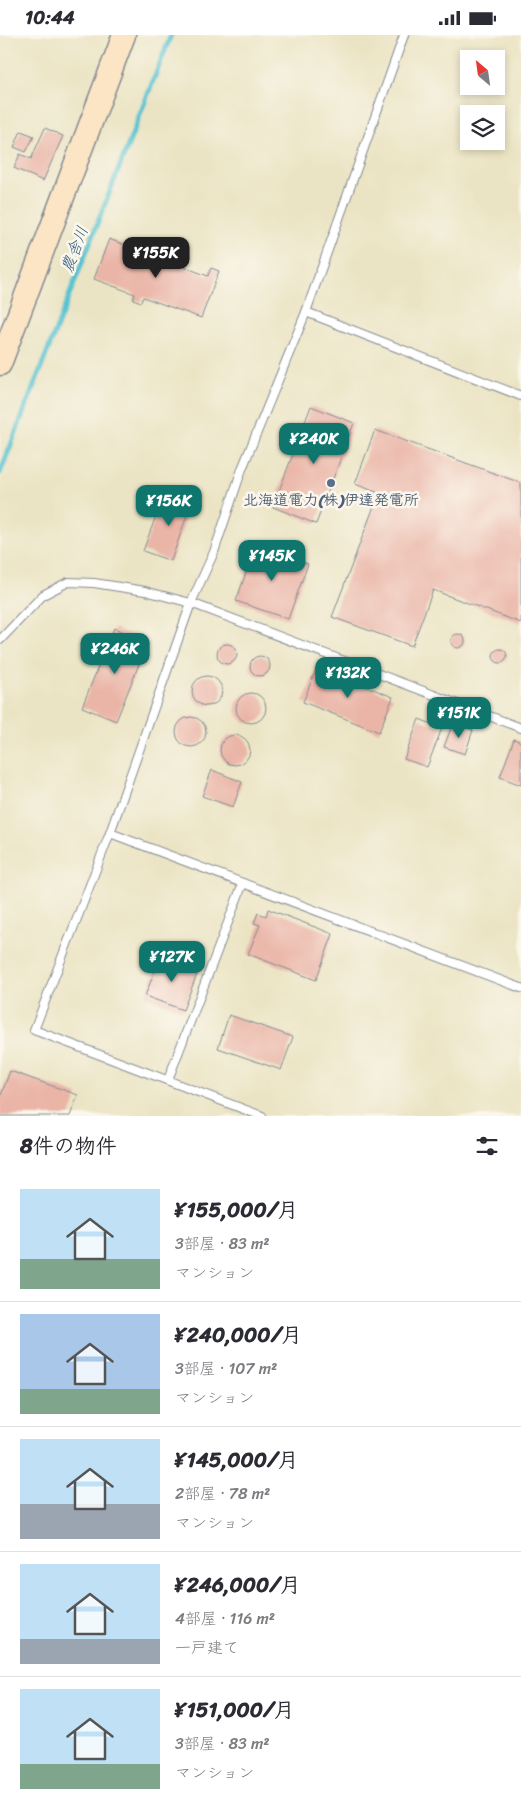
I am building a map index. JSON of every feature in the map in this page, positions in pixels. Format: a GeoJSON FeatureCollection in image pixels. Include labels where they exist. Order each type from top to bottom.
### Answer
{"type":"FeatureCollection","features":[{"type":"Feature","properties":{"kind":"street"},"geometry":{"type":"LineString","coordinates":[[0,364],[124,35]]}},
{"type":"Feature","properties":{"kind":"lane"},"geometry":{"type":"LineString","coordinates":[[262,1116],[34,1030],[110,833],[191,603],[214,552],[242,469],[306,312],[404,35]]}},
{"type":"Feature","properties":{"kind":"lane"},"geometry":{"type":"LineString","coordinates":[[306,312],[521,396]]}},
{"type":"Feature","properties":{"kind":"lane"},"geometry":{"type":"LineString","coordinates":[[0,640],[43,595],[68,583],[103,584],[145,591],[191,603],[521,729]]}},
{"type":"Feature","properties":{"kind":"lane"},"geometry":{"type":"LineString","coordinates":[[110,833],[521,988]]}},
{"type":"Feature","properties":{"kind":"lane"},"geometry":{"type":"LineString","coordinates":[[168,1080],[243,883]]}},
{"type":"Feature","properties":{"kind":"building"},"geometry":{"type":"Polygon","coordinates":[[[45,128],[63,136],[43,181],[14,168],[20,154],[31,159],[45,128]]]}},
{"type":"Feature","properties":{"kind":"building"},"geometry":{"type":"Polygon","coordinates":[[[21,131],[34,136],[26,152],[14,147],[21,131]]]}},
{"type":"Feature","properties":{"kind":"building"},"geometry":{"type":"Polygon","coordinates":[[[109,239],[149,254],[150,249],[159,252],[158,257],[208,276],[211,268],[219,271],[201,318],[143,297],[141,302],[133,299],[135,294],[94,279],[109,239]]]}},
{"type":"Feature","properties":{"kind":"building"},"geometry":{"type":"Polygon","coordinates":[[[311,406],[354,423],[316,524],[273,507],[311,406]]]}},
{"type":"Feature","properties":{"kind":"building"},"geometry":{"type":"Polygon","coordinates":[[[375,430],[521,483],[521,623],[433,590],[412,646],[332,617],[379,493],[355,484],[375,430]]]}},
{"type":"Feature","properties":{"kind":"building"},"geometry":{"type":"Polygon","coordinates":[[[177,489],[194,495],[171,561],[143,551],[157,513],[167,517],[177,489]]]}},
{"type":"Feature","properties":{"kind":"building"},"geometry":{"type":"Polygon","coordinates":[[[256,545],[308,564],[288,619],[236,601],[256,545]]]}},
{"type":"Feature","properties":{"kind":"building"},"geometry":{"type":"Polygon","coordinates":[[[114,628],[148,642],[116,721],[82,707],[114,628]]]}},
{"type":"Feature","properties":{"kind":"building"},"geometry":{"type":"Polygon","coordinates":[[[455,634],[461,634],[465,641],[461,648],[455,648],[451,644],[451,638],[455,634]]]}},
{"type":"Feature","properties":{"kind":"building"},"geometry":{"type":"Polygon","coordinates":[[[223,644],[231,644],[237,650],[237,658],[231,664],[223,664],[217,658],[217,650],[223,644]]]}},
{"type":"Feature","properties":{"kind":"building"},"geometry":{"type":"Polygon","coordinates":[[[500,649],[505,651],[507,656],[505,661],[500,663],[495,661],[493,656],[495,651],[500,649]]]}},
{"type":"Feature","properties":{"kind":"building"},"geometry":{"type":"Polygon","coordinates":[[[260,656],[267,659],[270,666],[267,673],[260,676],[253,673],[250,666],[253,659],[260,656]]]}},
{"type":"Feature","properties":{"kind":"building"},"geometry":{"type":"Polygon","coordinates":[[[317,667],[393,697],[379,732],[303,702],[317,667]]]}},
{"type":"Feature","properties":{"kind":"building"},"geometry":{"type":"Polygon","coordinates":[[[207,676],[213,677],[221,685],[221,697],[213,705],[207,706],[201,705],[193,697],[192,691],[193,685],[201,677],[207,676]]]}},
{"type":"Feature","properties":{"kind":"building"},"geometry":{"type":"Polygon","coordinates":[[[251,693],[257,694],[265,702],[265,714],[257,722],[251,723],[245,722],[237,714],[236,708],[237,702],[245,694],[251,693]]]}},
{"type":"Feature","properties":{"kind":"building"},"geometry":{"type":"Polygon","coordinates":[[[191,717],[197,718],[205,726],[205,738],[197,746],[191,747],[185,746],[177,738],[176,732],[177,726],[185,718],[191,717]]]}},
{"type":"Feature","properties":{"kind":"building"},"geometry":{"type":"Polygon","coordinates":[[[419,719],[442,728],[427,767],[404,759],[419,719]]]}},
{"type":"Feature","properties":{"kind":"building"},"geometry":{"type":"Polygon","coordinates":[[[453,723],[473,730],[465,754],[444,747],[453,723]]]}},
{"type":"Feature","properties":{"kind":"building"},"geometry":{"type":"Polygon","coordinates":[[[235,735],[241,736],[249,744],[249,756],[241,764],[235,765],[229,764],[221,756],[220,750],[221,744],[229,736],[235,735]]]}},
{"type":"Feature","properties":{"kind":"building"},"geometry":{"type":"Polygon","coordinates":[[[514,739],[521,742],[521,785],[500,777],[514,739]]]}},
{"type":"Feature","properties":{"kind":"building"},"geometry":{"type":"Polygon","coordinates":[[[212,770],[242,782],[233,807],[202,796],[212,770]]]}},
{"type":"Feature","properties":{"kind":"building"},"geometry":{"type":"Polygon","coordinates":[[[268,909],[333,934],[316,980],[248,954],[260,925],[254,923],[258,913],[266,916],[268,909]]]}},
{"type":"Feature","properties":{"kind":"building"},"geometry":{"type":"Polygon","coordinates":[[[161,955],[199,969],[183,1010],[145,996],[161,955]]]}},
{"type":"Feature","properties":{"kind":"building"},"geometry":{"type":"Polygon","coordinates":[[[229,1015],[293,1037],[281,1070],[218,1048],[229,1015]]]}},
{"type":"Feature","properties":{"kind":"building"},"geometry":{"type":"Polygon","coordinates":[[[10,1071],[78,1095],[70,1116],[0,1116],[0,1098],[10,1071]]]}},
{"type":"Feature","properties":{"kind":"waterway","name":"農舎川"},"geometry":{"type":"LineString","coordinates":[[0,473],[171,35]]}},
{"type":"Feature","properties":{"kind":"place","name":"北海道電力(株)伊達発電所"},"geometry":{"type":"Point","coordinates":[331,483]}}]}
